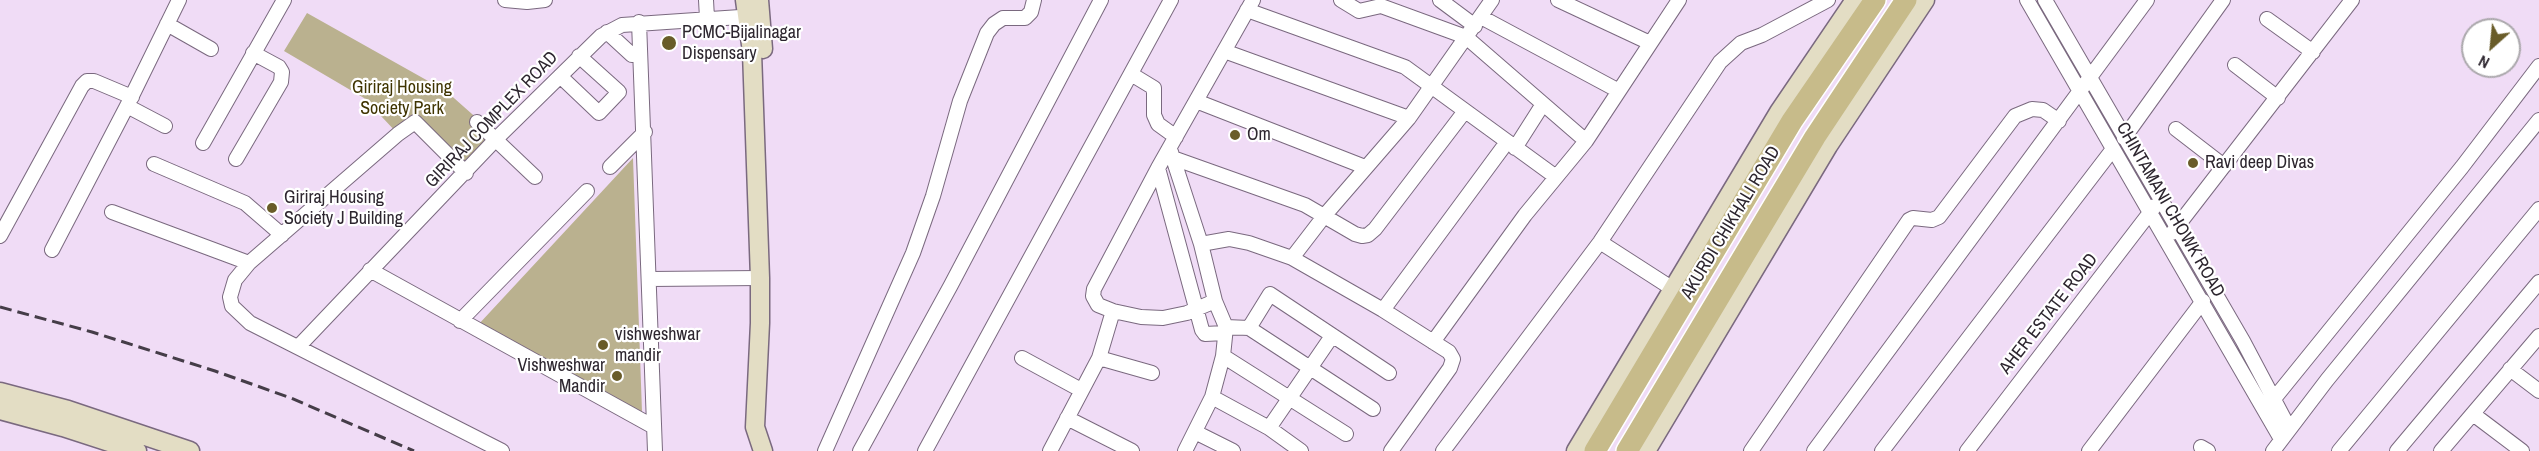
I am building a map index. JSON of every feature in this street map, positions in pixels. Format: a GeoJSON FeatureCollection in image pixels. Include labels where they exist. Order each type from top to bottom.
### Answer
{"type":"FeatureCollection","features":[{"type":"Feature","properties":{"kind":"main road","name":"AKURDI CHIKHALI ROAD"},"geometry":{"type":"LineString","coordinates":[[1595,451],[1792,121],[1875,0]]}},
{"type":"Feature","properties":{"kind":"main road","name":"AKURDI CHIKHALI ROAD"},"geometry":{"type":"LineString","coordinates":[[1627,451],[1815,137],[1906,0]]}},
{"type":"Feature","properties":{"kind":"street"},"geometry":{"type":"LineString","coordinates":[[52,250],[130,102],[178,0]]}},
{"type":"Feature","properties":{"kind":"street"},"geometry":{"type":"LineString","coordinates":[[203,143],[284,0]]}},
{"type":"Feature","properties":{"kind":"street"},"geometry":{"type":"LineString","coordinates":[[505,0],[527,2],[545,0]]}},
{"type":"Feature","properties":{"kind":"street"},"geometry":{"type":"LineString","coordinates":[[706,0],[707,18]]}},
{"type":"Feature","properties":{"kind":"street"},"geometry":{"type":"LineString","coordinates":[[825,451],[913,253],[933,196],[960,101],[987,33],[1002,18],[1025,18],[1031,12],[1034,0]]}},
{"type":"Feature","properties":{"kind":"street"},"geometry":{"type":"LineString","coordinates":[[860,451],[951,285],[1101,0]]}},
{"type":"Feature","properties":{"kind":"street"},"geometry":{"type":"LineString","coordinates":[[925,451],[1171,0]]}},
{"type":"Feature","properties":{"kind":"street"},"geometry":{"type":"LineString","coordinates":[[1341,0],[1359,10],[1381,6],[1474,27],[1619,91]]}},
{"type":"Feature","properties":{"kind":"street"},"geometry":{"type":"LineString","coordinates":[[1440,0],[1474,27],[1544,104],[1586,141]]}},
{"type":"Feature","properties":{"kind":"street"},"geometry":{"type":"LineString","coordinates":[[1292,258],[1365,167],[1409,118],[1492,0]]}},
{"type":"Feature","properties":{"kind":"street"},"geometry":{"type":"LineString","coordinates":[[1558,0],[1650,43]]}},
{"type":"Feature","properties":{"kind":"street"},"geometry":{"type":"LineString","coordinates":[[1433,342],[1556,177],[1586,141],[1679,0]]}},
{"type":"Feature","properties":{"kind":"street"},"geometry":{"type":"LineString","coordinates":[[1443,451],[1600,242],[1720,62],[1741,43],[1762,35],[1828,0]]}},
{"type":"Feature","properties":{"kind":"street"},"geometry":{"type":"LineString","coordinates":[[1576,451],[1779,112],[1855,0]]}},
{"type":"Feature","properties":{"kind":"street"},"geometry":{"type":"LineString","coordinates":[[1646,451],[1828,146],[1925,0]]}},
{"type":"Feature","properties":{"kind":"street","name":"CHINTAMANI CHOWK ROAD"},"geometry":{"type":"LineString","coordinates":[[2027,0],[2203,301],[2285,433]]}},
{"type":"Feature","properties":{"kind":"street","name":"CHINTAMANI CHOWK ROAD"},"geometry":{"type":"LineString","coordinates":[[2045,0],[2243,341],[2273,400],[2285,433]]}},
{"type":"Feature","properties":{"kind":"street"},"geometry":{"type":"LineString","coordinates":[[1814,451],[2147,0]]}},
{"type":"Feature","properties":{"kind":"street"},"geometry":{"type":"LineString","coordinates":[[2124,138],[2223,0]]}},
{"type":"Feature","properties":{"kind":"street"},"geometry":{"type":"LineString","coordinates":[[2167,240],[2313,52],[2345,2]]}},
{"type":"Feature","properties":{"kind":"street"},"geometry":{"type":"LineString","coordinates":[[1215,301],[1187,313],[1163,318],[1142,317],[1113,311],[1094,301],[1094,289],[1158,168],[1173,148],[1196,101],[1250,5],[1405,67],[1556,177]]}},
{"type":"Feature","properties":{"kind":"street"},"geometry":{"type":"LineString","coordinates":[[753,8],[752,52],[760,278],[760,323],[754,427],[762,447]]}},
{"type":"Feature","properties":{"kind":"street"},"geometry":{"type":"LineString","coordinates":[[753,8],[771,324],[766,427],[762,447]]}},
{"type":"Feature","properties":{"kind":"street","name":"GIRIRAJ COMPLEX ROAD"},"geometry":{"type":"LineString","coordinates":[[298,347],[496,140],[579,57],[608,32],[622,25],[639,22],[707,18],[753,8]]}},
{"type":"Feature","properties":{"kind":"street"},"geometry":{"type":"LineString","coordinates":[[2268,19],[2313,52]]}},
{"type":"Feature","properties":{"kind":"street"},"geometry":{"type":"LineString","coordinates":[[639,22],[645,132],[655,451]]}},
{"type":"Feature","properties":{"kind":"street"},"geometry":{"type":"LineString","coordinates":[[168,24],[211,49]]}},
{"type":"Feature","properties":{"kind":"street"},"geometry":{"type":"LineString","coordinates":[[608,32],[633,55]]}},
{"type":"Feature","properties":{"kind":"street"},"geometry":{"type":"LineString","coordinates":[[1224,51],[1409,118]]}},
{"type":"Feature","properties":{"kind":"street"},"geometry":{"type":"LineString","coordinates":[[236,159],[281,82],[282,72],[279,67],[253,53]]}},
{"type":"Feature","properties":{"kind":"street"},"geometry":{"type":"LineString","coordinates":[[560,76],[599,113],[619,92],[579,57]]}},
{"type":"Feature","properties":{"kind":"street"},"geometry":{"type":"LineString","coordinates":[[2235,65],[2278,98]]}},
{"type":"Feature","properties":{"kind":"street"},"geometry":{"type":"LineString","coordinates":[[2273,400],[2462,166],[2539,66]]}},
{"type":"Feature","properties":{"kind":"street"},"geometry":{"type":"LineString","coordinates":[[1131,74],[1154,88],[1154,115],[1173,148],[1215,301],[1226,330],[1223,356],[1212,397],[1185,451]]}},
{"type":"Feature","properties":{"kind":"street"},"geometry":{"type":"LineString","coordinates":[[0,236],[82,86],[87,81],[94,81],[165,126]]}},
{"type":"Feature","properties":{"kind":"street"},"geometry":{"type":"LineString","coordinates":[[1196,101],[1365,167]]}},
{"type":"Feature","properties":{"kind":"street"},"geometry":{"type":"LineString","coordinates":[[1383,310],[1544,104]]}},
{"type":"Feature","properties":{"kind":"street"},"geometry":{"type":"LineString","coordinates":[[1751,451],[1909,220],[1913,218],[1932,220],[1939,217],[2014,116],[2032,109],[2043,111],[2059,121]]}},
{"type":"Feature","properties":{"kind":"street"},"geometry":{"type":"LineString","coordinates":[[1173,148],[1305,205],[1354,234],[1368,235],[1465,111]]}},
{"type":"Feature","properties":{"kind":"street"},"geometry":{"type":"LineString","coordinates":[[2273,451],[2285,433],[2539,120]]}},
{"type":"Feature","properties":{"kind":"street"},"geometry":{"type":"LineString","coordinates":[[465,173],[414,122],[249,263],[231,288],[230,297],[232,306],[250,323],[502,451]]}},
{"type":"Feature","properties":{"kind":"street"},"geometry":{"type":"LineString","coordinates":[[477,122],[535,177]]}},
{"type":"Feature","properties":{"kind":"street"},"geometry":{"type":"LineString","coordinates":[[2176,129],[2224,166]]}},
{"type":"Feature","properties":{"kind":"street"},"geometry":{"type":"LineString","coordinates":[[610,167],[645,132]]}},
{"type":"Feature","properties":{"kind":"street"},"geometry":{"type":"LineString","coordinates":[[1882,451],[2113,149]]}},
{"type":"Feature","properties":{"kind":"street"},"geometry":{"type":"LineString","coordinates":[[154,164],[246,203],[282,235]]}},
{"type":"Feature","properties":{"kind":"street"},"geometry":{"type":"LineString","coordinates":[[1158,168],[1204,333],[1249,328],[1373,409]]}},
{"type":"Feature","properties":{"kind":"street"},"geometry":{"type":"LineString","coordinates":[[460,321],[587,191]]}},
{"type":"Feature","properties":{"kind":"street","name":"AHER ESTATE ROAD"},"geometry":{"type":"LineString","coordinates":[[1968,451],[2160,200]]}},
{"type":"Feature","properties":{"kind":"street"},"geometry":{"type":"LineString","coordinates":[[2339,451],[2539,209]]}},
{"type":"Feature","properties":{"kind":"street"},"geometry":{"type":"LineString","coordinates":[[112,212],[249,263]]}},
{"type":"Feature","properties":{"kind":"street"},"geometry":{"type":"LineString","coordinates":[[1201,244],[1229,239],[1292,258],[1383,310],[1449,352],[1453,359],[1450,368],[1390,451]]}},
{"type":"Feature","properties":{"kind":"street"},"geometry":{"type":"LineString","coordinates":[[1600,242],[1673,289]]}},
{"type":"Feature","properties":{"kind":"street"},"geometry":{"type":"LineString","coordinates":[[370,270],[654,427]]}},
{"type":"Feature","properties":{"kind":"street"},"geometry":{"type":"LineString","coordinates":[[650,279],[760,278]]}},
{"type":"Feature","properties":{"kind":"street"},"geometry":{"type":"LineString","coordinates":[[2397,451],[2539,282]]}},
{"type":"Feature","properties":{"kind":"street"},"geometry":{"type":"LineString","coordinates":[[1249,328],[1270,294],[1389,373]]}},
{"type":"Feature","properties":{"kind":"street"},"geometry":{"type":"LineString","coordinates":[[2089,451],[2203,301]]}},
{"type":"Feature","properties":{"kind":"street"},"geometry":{"type":"LineString","coordinates":[[1050,451],[1099,358],[1113,311]]}},
{"type":"Feature","properties":{"kind":"street"},"geometry":{"type":"LineString","coordinates":[[1269,428],[1332,336]]}},
{"type":"Feature","properties":{"kind":"street"},"geometry":{"type":"LineString","coordinates":[[2441,451],[2539,336]]}},
{"type":"Feature","properties":{"kind":"street"},"geometry":{"type":"LineString","coordinates":[[1223,356],[1346,434]]}},
{"type":"Feature","properties":{"kind":"street"},"geometry":{"type":"LineString","coordinates":[[1022,358],[1081,390]]}},
{"type":"Feature","properties":{"kind":"street"},"geometry":{"type":"LineString","coordinates":[[1099,358],[1152,373]]}},
{"type":"Feature","properties":{"kind":"street"},"geometry":{"type":"LineString","coordinates":[[2510,369],[2539,391]]}},
{"type":"Feature","properties":{"kind":"street"},"geometry":{"type":"LineString","coordinates":[[0,392],[68,410],[190,451]]}},
{"type":"Feature","properties":{"kind":"street"},"geometry":{"type":"LineString","coordinates":[[1212,397],[1269,428],[1301,451]]}},
{"type":"Feature","properties":{"kind":"street"},"geometry":{"type":"LineString","coordinates":[[0,411],[63,427],[136,451]]}},
{"type":"Feature","properties":{"kind":"street"},"geometry":{"type":"LineString","coordinates":[[2473,414],[2522,451]]}},
{"type":"Feature","properties":{"kind":"street"},"geometry":{"type":"LineString","coordinates":[[1067,418],[1132,451]]}},
{"type":"Feature","properties":{"kind":"street"},"geometry":{"type":"LineString","coordinates":[[1195,432],[1233,451]]}},
{"type":"Feature","properties":{"kind":"green space","name":"Giriraj Housing Society Park"},"geometry":{"type":"Polygon","coordinates":[[[307,13],[446,91],[498,137],[466,173],[415,123],[398,134],[364,98],[284,51],[307,13]]]}},
{"type":"Feature","properties":{"kind":"green space"},"geometry":{"type":"Polygon","coordinates":[[[633,158],[642,412],[478,325],[633,158]]]}},
{"type":"Feature","properties":{"kind":"railway"},"geometry":{"type":"LineString","coordinates":[[0,307],[92,332],[215,371],[291,398],[414,451]]}},
{"type":"Feature","properties":{"kind":"place","name":"PCMC-Bijalinagar Dispensary"},"geometry":{"type":"Point","coordinates":[669,43]}},
{"type":"Feature","properties":{"kind":"place","name":"Om"},"geometry":{"type":"Point","coordinates":[1235,135]}},
{"type":"Feature","properties":{"kind":"place","name":"Ravi deep Divas"},"geometry":{"type":"Point","coordinates":[2193,163]}},
{"type":"Feature","properties":{"kind":"place","name":"Giriraj Housing Society J Building"},"geometry":{"type":"Point","coordinates":[272,208]}},
{"type":"Feature","properties":{"kind":"place","name":"vishweshwar mandir"},"geometry":{"type":"Point","coordinates":[603,345]}},
{"type":"Feature","properties":{"kind":"place","name":"Vishweshwar Mandir"},"geometry":{"type":"Point","coordinates":[617,376]}}]}
